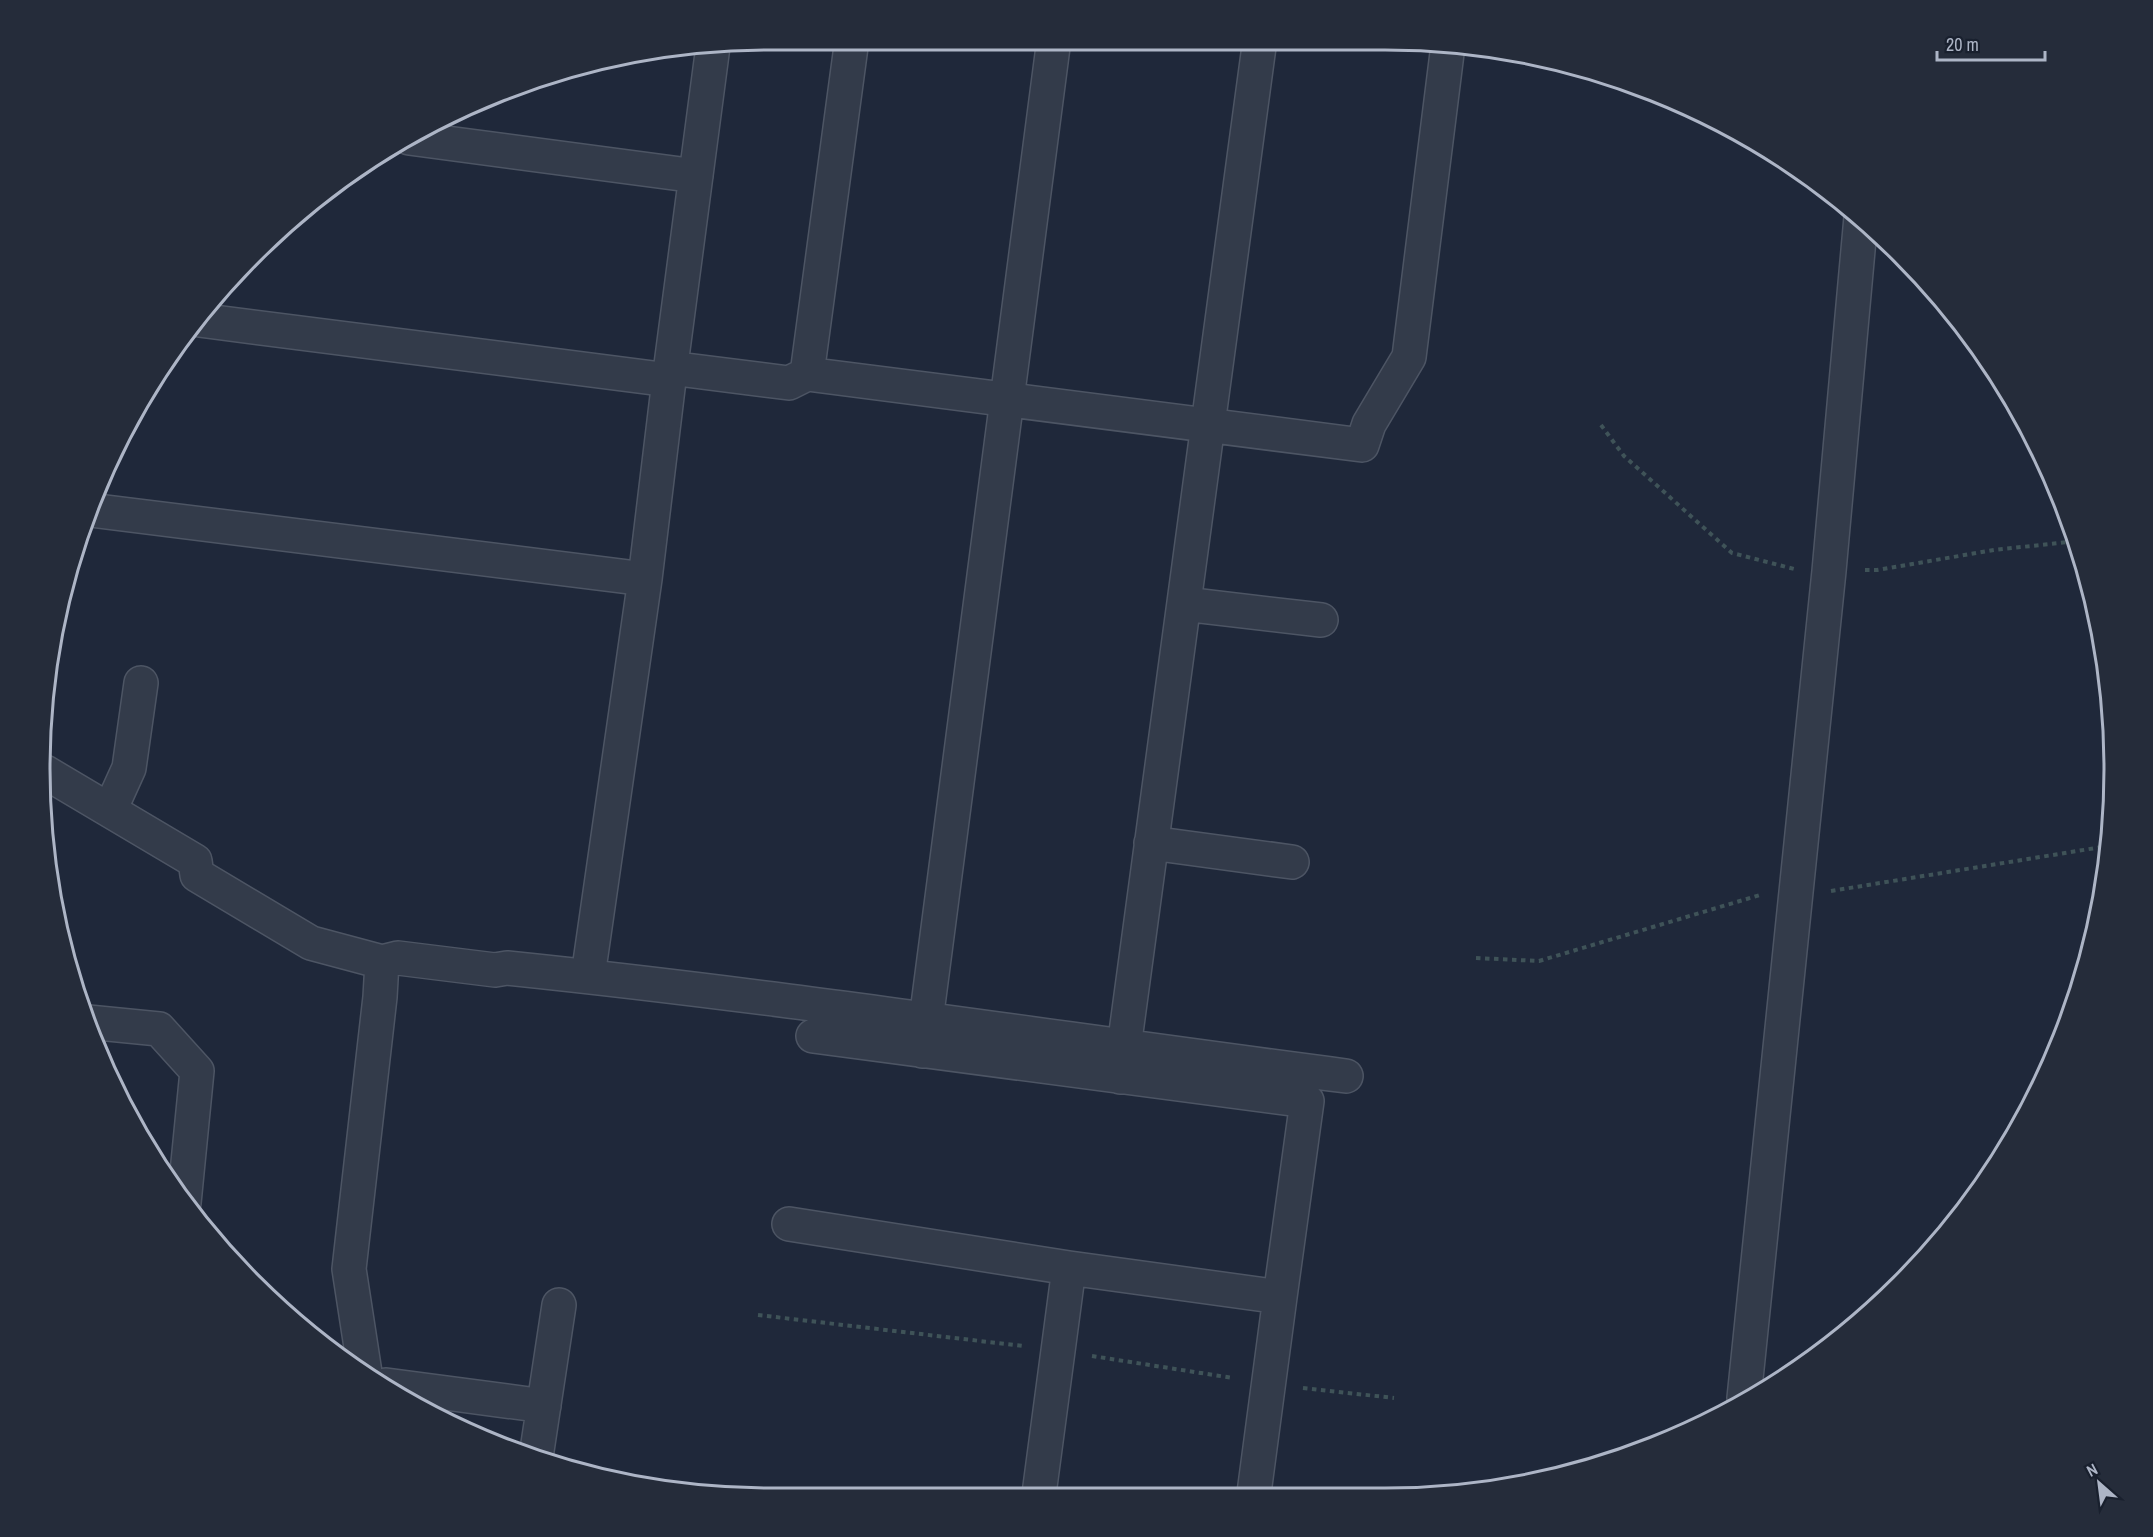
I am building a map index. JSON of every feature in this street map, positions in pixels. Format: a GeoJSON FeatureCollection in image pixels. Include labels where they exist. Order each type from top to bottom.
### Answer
{"type":"FeatureCollection","features":[{"type":"Feature","properties":{"kind":"street"},"geometry":{"type":"LineString","coordinates":[[807,374],[851,50]]}},
{"type":"Feature","properties":{"kind":"street"},"geometry":{"type":"LineString","coordinates":[[922,1051],[1053,50]]}},
{"type":"Feature","properties":{"kind":"street"},"geometry":{"type":"LineString","coordinates":[[1122,1062],[1258,50]]}},
{"type":"Feature","properties":{"kind":"street"},"geometry":{"type":"LineString","coordinates":[[588,976],[645,579],[712,52]]}},
{"type":"Feature","properties":{"kind":"street"},"geometry":{"type":"LineString","coordinates":[[206,321],[670,374],[789,383],[807,374],[1362,445],[1369,424],[1409,357],[1447,53]]}},
{"type":"Feature","properties":{"kind":"street"},"geometry":{"type":"LineString","coordinates":[[421,140],[696,176]]}},
{"type":"Feature","properties":{"kind":"street"},"geometry":{"type":"LineString","coordinates":[[1745,1391],[1829,571],[1861,230]]}},
{"type":"Feature","properties":{"kind":"street"},"geometry":{"type":"LineString","coordinates":[[97,511],[645,579]]}},
{"type":"Feature","properties":{"kind":"street"},"geometry":{"type":"LineString","coordinates":[[1184,604],[1321,620]]}},
{"type":"Feature","properties":{"kind":"street"},"geometry":{"type":"LineString","coordinates":[[110,810],[129,768],[141,683]]}},
{"type":"Feature","properties":{"kind":"street"},"geometry":{"type":"LineString","coordinates":[[50,775],[195,861],[197,875],[311,943],[382,962],[398,958],[495,970],[507,968],[588,976],[926,1018],[1307,1101],[1255,1488]]}},
{"type":"Feature","properties":{"kind":"street"},"geometry":{"type":"LineString","coordinates":[[1151,843],[1292,862]]}},
{"type":"Feature","properties":{"kind":"street"},"geometry":{"type":"LineString","coordinates":[[363,1362],[349,1269],[382,962]]}},
{"type":"Feature","properties":{"kind":"street"},"geometry":{"type":"LineString","coordinates":[[96,1023],[159,1029],[198,1071],[186,1188]]}},
{"type":"Feature","properties":{"kind":"street"},"geometry":{"type":"LineString","coordinates":[[813,1036],[922,1051],[1346,1076]]}},
{"type":"Feature","properties":{"kind":"street"},"geometry":{"type":"LineString","coordinates":[[789,1224],[1069,1268],[1280,1297]]}},
{"type":"Feature","properties":{"kind":"street"},"geometry":{"type":"LineString","coordinates":[[1040,1488],[1069,1268]]}},
{"type":"Feature","properties":{"kind":"street"},"geometry":{"type":"LineString","coordinates":[[537,1449],[559,1305]]}},
{"type":"Feature","properties":{"kind":"street"},"geometry":{"type":"LineString","coordinates":[[403,1387],[544,1406]]}}]}
